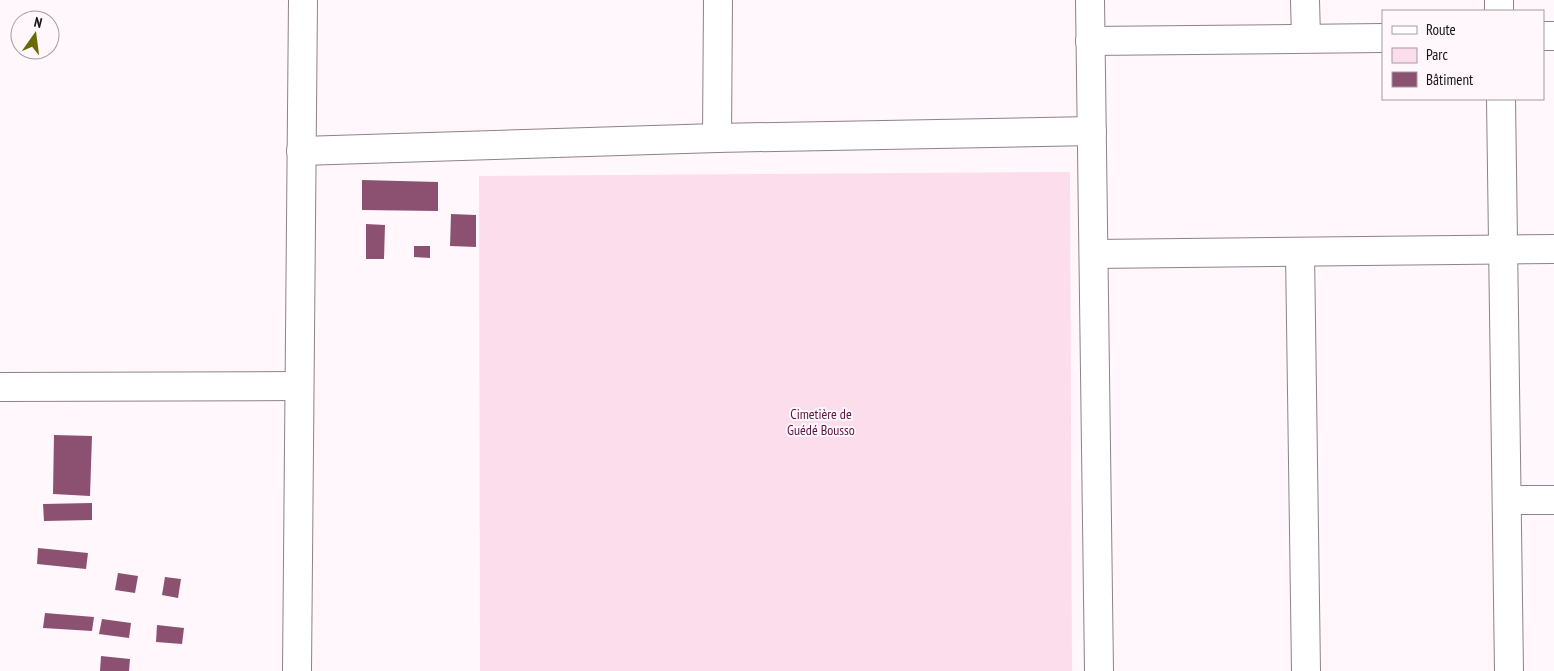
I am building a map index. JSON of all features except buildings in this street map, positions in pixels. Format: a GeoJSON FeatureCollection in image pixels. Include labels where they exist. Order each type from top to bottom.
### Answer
{"type":"FeatureCollection","features":[{"type":"Feature","properties":{"kind":"street"},"geometry":{"type":"LineString","coordinates":[[297,671],[303,0]]}},
{"type":"Feature","properties":{"kind":"street"},"geometry":{"type":"LineString","coordinates":[[717,138],[718,0]]}},
{"type":"Feature","properties":{"kind":"street"},"geometry":{"type":"LineString","coordinates":[[1090,0],[1099,671]]}},
{"type":"Feature","properties":{"kind":"street"},"geometry":{"type":"LineString","coordinates":[[1305,0],[1306,38]]}},
{"type":"Feature","properties":{"kind":"street"},"geometry":{"type":"LineString","coordinates":[[1090,41],[1382,38]]}},
{"type":"Feature","properties":{"kind":"street"},"geometry":{"type":"LineString","coordinates":[[1500,100],[1509,671]]}},
{"type":"Feature","properties":{"kind":"street"},"geometry":{"type":"LineString","coordinates":[[302,151],[717,138],[1092,131]]}},
{"type":"Feature","properties":{"kind":"street"},"geometry":{"type":"LineString","coordinates":[[1094,254],[1554,249]]}},
{"type":"Feature","properties":{"kind":"street"},"geometry":{"type":"LineString","coordinates":[[1300,252],[1306,671]]}},
{"type":"Feature","properties":{"kind":"street"},"geometry":{"type":"LineString","coordinates":[[0,387],[299,386]]}},
{"type":"Feature","properties":{"kind":"street"},"geometry":{"type":"LineString","coordinates":[[1507,500],[1554,500]]}},
{"type":"Feature","properties":{"kind":"green space","name":"Cimetière de Guédé Bousso"},"geometry":{"type":"Polygon","coordinates":[[[1070,172],[1072,671],[480,671],[479,176],[1070,172]]]}}]}
